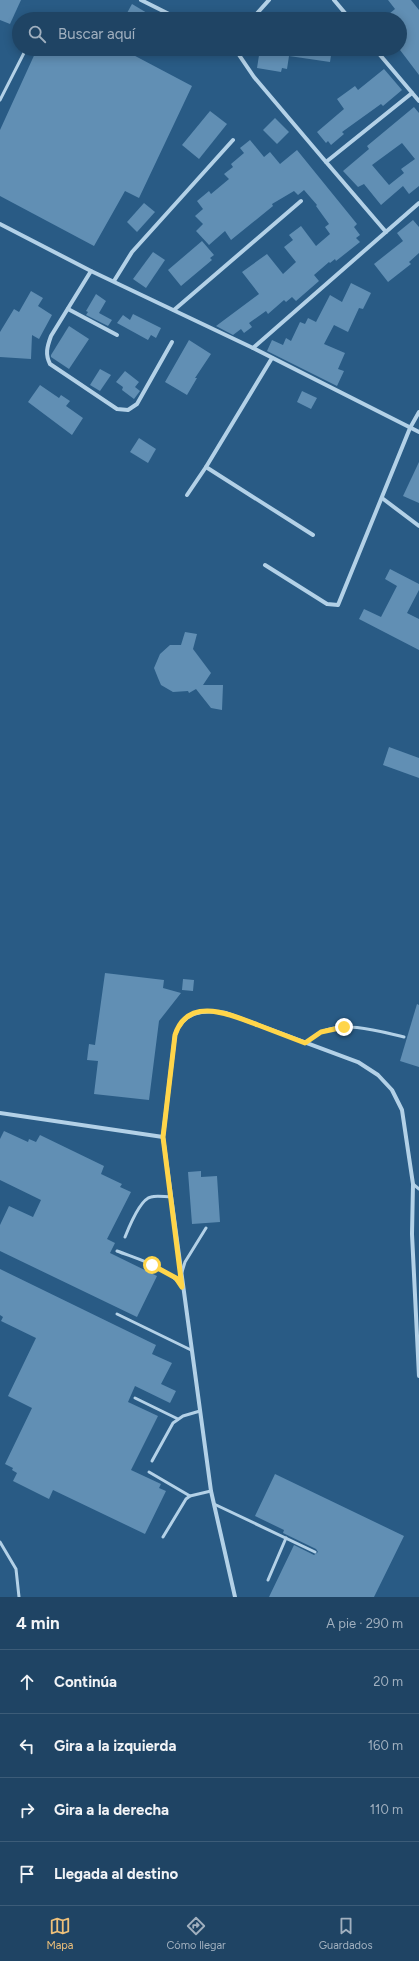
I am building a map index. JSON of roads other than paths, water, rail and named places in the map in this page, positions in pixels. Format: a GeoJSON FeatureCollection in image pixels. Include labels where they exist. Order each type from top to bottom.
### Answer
{"type":"FeatureCollection","features":[{"type":"Feature","properties":{"kind":"street"},"geometry":{"type":"LineString","coordinates":[[141,0],[165,12]]}},
{"type":"Feature","properties":{"kind":"street"},"geometry":{"type":"LineString","coordinates":[[258,12],[269,0]]}},
{"type":"Feature","properties":{"kind":"street"},"geometry":{"type":"LineString","coordinates":[[334,0],[344,12]]}},
{"type":"Feature","properties":{"kind":"street"},"geometry":{"type":"LineString","coordinates":[[240,56],[254,77],[386,232]]}},
{"type":"Feature","properties":{"kind":"street"},"geometry":{"type":"LineString","coordinates":[[381,56],[419,101]]}},
{"type":"Feature","properties":{"kind":"street"},"geometry":{"type":"LineString","coordinates":[[326,162],[412,93]]}},
{"type":"Feature","properties":{"kind":"street"},"geometry":{"type":"LineString","coordinates":[[114,281],[132,252],[233,140]]}},
{"type":"Feature","properties":{"kind":"street"},"geometry":{"type":"LineString","coordinates":[[174,310],[301,201]]}},
{"type":"Feature","properties":{"kind":"street"},"geometry":{"type":"LineString","coordinates":[[253,348],[419,204]]}},
{"type":"Feature","properties":{"kind":"street"},"geometry":{"type":"LineString","coordinates":[[0,224],[92,271],[253,348],[419,432]]}},
{"type":"Feature","properties":{"kind":"street"},"geometry":{"type":"LineString","coordinates":[[92,271],[51,336],[46,348],[46,357],[50,364],[117,409],[128,410],[137,404],[172,342]]}},
{"type":"Feature","properties":{"kind":"street"},"geometry":{"type":"LineString","coordinates":[[68,309],[116,335]]}},
{"type":"Feature","properties":{"kind":"street"},"geometry":{"type":"LineString","coordinates":[[187,494],[206,467],[272,358]]}},
{"type":"Feature","properties":{"kind":"street"},"geometry":{"type":"LineString","coordinates":[[264,565],[327,604],[338,605],[410,428],[419,412]]}},
{"type":"Feature","properties":{"kind":"street"},"geometry":{"type":"LineString","coordinates":[[206,467],[313,535]]}},
{"type":"Feature","properties":{"kind":"street"},"geometry":{"type":"LineString","coordinates":[[382,498],[419,526]]}},
{"type":"Feature","properties":{"kind":"street"},"geometry":{"type":"LineString","coordinates":[[235,1597],[211,1490],[182,1287],[163,1137],[175,1035],[178,1025],[186,1018],[198,1012],[211,1011],[226,1013],[358,1062],[378,1075],[392,1090],[402,1110],[413,1184],[412,1234],[419,1376]]}},
{"type":"Feature","properties":{"kind":"street"},"geometry":{"type":"LineString","coordinates":[[0,1113],[163,1137]]}},
{"type":"Feature","properties":{"kind":"lane"},"geometry":{"type":"LineString","coordinates":[[0,98],[22,56]]}},
{"type":"Feature","properties":{"kind":"lane"},"geometry":{"type":"LineString","coordinates":[[305,1043],[321,1032],[344,1027],[404,1036]]}},
{"type":"Feature","properties":{"kind":"lane"},"geometry":{"type":"LineString","coordinates":[[413,1184],[419,1189]]}},
{"type":"Feature","properties":{"kind":"lane"},"geometry":{"type":"LineString","coordinates":[[125,1237],[135,1215],[148,1199],[151,1197],[171,1197]]}},
{"type":"Feature","properties":{"kind":"lane"},"geometry":{"type":"LineString","coordinates":[[181,1276],[185,1262],[206,1228]]}},
{"type":"Feature","properties":{"kind":"lane"},"geometry":{"type":"LineString","coordinates":[[117,1251],[164,1270],[176,1278],[182,1287]]}},
{"type":"Feature","properties":{"kind":"lane"},"geometry":{"type":"LineString","coordinates":[[117,1314],[191,1350]]}},
{"type":"Feature","properties":{"kind":"lane"},"geometry":{"type":"LineString","coordinates":[[135,1398],[178,1419]]}},
{"type":"Feature","properties":{"kind":"lane"},"geometry":{"type":"LineString","coordinates":[[152,1461],[173,1423],[178,1419],[200,1411]]}},
{"type":"Feature","properties":{"kind":"lane"},"geometry":{"type":"LineString","coordinates":[[149,1472],[190,1496]]}},
{"type":"Feature","properties":{"kind":"lane"},"geometry":{"type":"LineString","coordinates":[[163,1537],[182,1504],[190,1496],[211,1490]]}},
{"type":"Feature","properties":{"kind":"lane"},"geometry":{"type":"LineString","coordinates":[[214,1504],[315,1552]]}},
{"type":"Feature","properties":{"kind":"lane"},"geometry":{"type":"LineString","coordinates":[[268,1580],[286,1538]]}},
{"type":"Feature","properties":{"kind":"lane"},"geometry":{"type":"LineString","coordinates":[[0,1542],[16,1569],[19,1597]]}}]}
